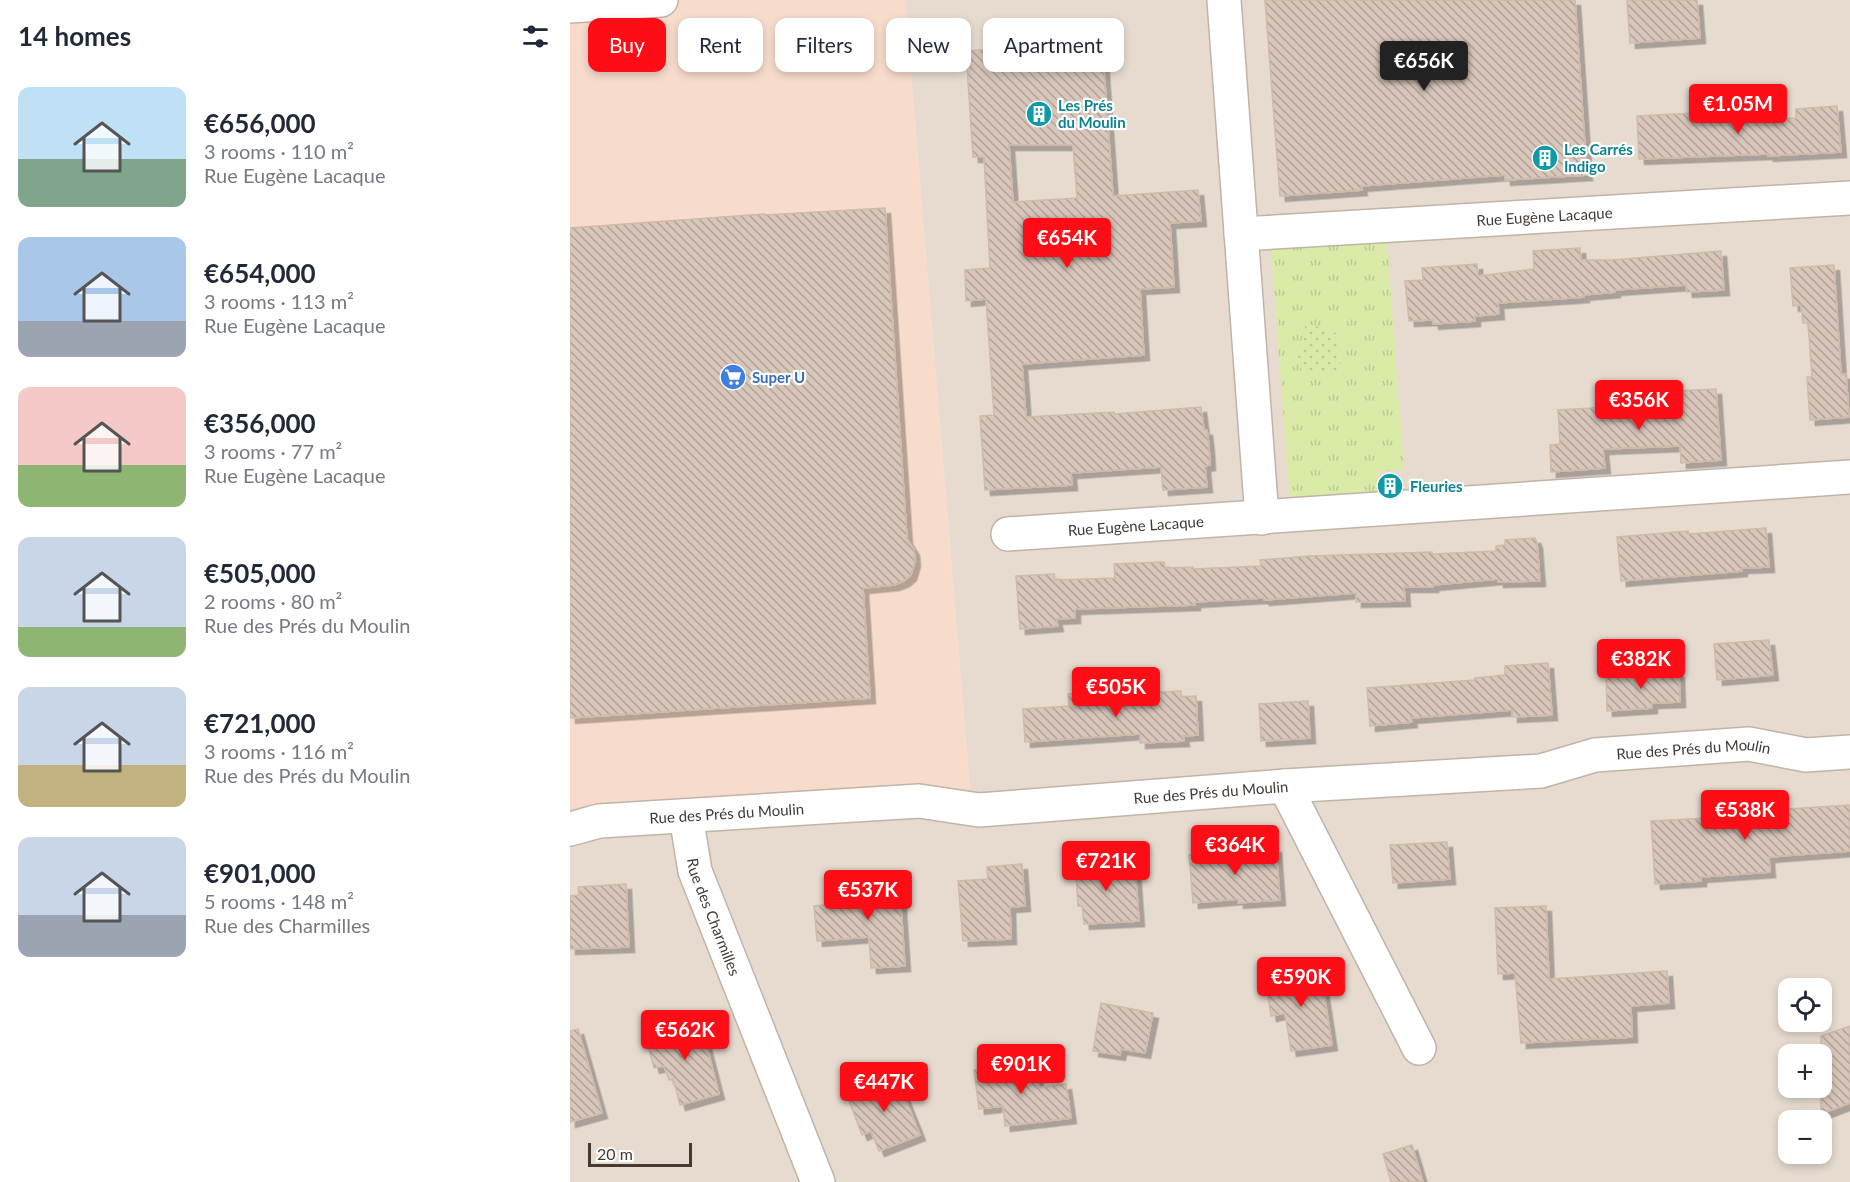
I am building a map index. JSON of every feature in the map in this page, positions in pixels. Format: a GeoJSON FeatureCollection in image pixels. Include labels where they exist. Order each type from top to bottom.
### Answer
{"type":"FeatureCollection","features":[{"type":"Feature","properties":{"kind":"street"},"geometry":{"type":"LineString","coordinates":[[570,6],[661,0]]}},
{"type":"Feature","properties":{"kind":"street"},"geometry":{"type":"LineString","coordinates":[[1224,0],[1262,518]]}},
{"type":"Feature","properties":{"kind":"street","name":"Rue Eugène Lacaque"},"geometry":{"type":"LineString","coordinates":[[1241,234],[1850,198]]}},
{"type":"Feature","properties":{"kind":"street","name":"Rue Eugène Lacaque"},"geometry":{"type":"LineString","coordinates":[[1008,534],[1850,477]]}},
{"type":"Feature","properties":{"kind":"street","name":"Rue des Prés du Moulin"},"geometry":{"type":"LineString","coordinates":[[570,830],[599,821],[919,801],[979,810],[1285,786],[1541,771],[1595,755],[1749,744],[1806,755],[1850,752]]}},
{"type":"Feature","properties":{"kind":"street"},"geometry":{"type":"LineString","coordinates":[[1285,786],[1419,1048]]}},
{"type":"Feature","properties":{"kind":"street","name":"Rue des Charmilles"},"geometry":{"type":"LineString","coordinates":[[686,816],[695,871],[818,1182]]}},
{"type":"Feature","properties":{"kind":"shaded area"},"geometry":{"type":"Polygon","coordinates":[[[570,0],[905,0],[906,18],[886,18],[886,72],[911,72],[970,790],[570,812],[570,0]]]}},
{"type":"Feature","properties":{"kind":"shaded area"},"geometry":{"type":"Polygon","coordinates":[[[905,0],[1850,0],[1850,1182],[570,1182],[570,812],[970,789],[911,72],[971,72],[971,18],[906,18],[905,0]]]}},
{"type":"Feature","properties":{"kind":"green space"},"geometry":{"type":"Polygon","coordinates":[[[1387,240],[1404,470],[1377,471],[1379,499],[1290,505],[1271,248],[1387,240]]]}},
{"type":"Feature","properties":{"kind":"green space"},"geometry":{"type":"Polygon","coordinates":[[[1306,323],[1339,334],[1341,371],[1302,371],[1298,355],[1306,323]]]}},
{"type":"Feature","properties":{"kind":"building"},"geometry":{"type":"Polygon","coordinates":[[[1265,0],[1575,0],[1587,175],[1505,180],[1505,175],[1361,186],[1362,190],[1280,196],[1265,0]]]}},
{"type":"Feature","properties":{"kind":"building"},"geometry":{"type":"Polygon","coordinates":[[[1627,0],[1697,0],[1700,38],[1630,43],[1627,0]]]}},
{"type":"Feature","properties":{"kind":"building"},"geometry":{"type":"Polygon","coordinates":[[[983,50],[983,72],[1104,72],[1113,196],[1198,190],[1201,221],[1170,223],[1174,287],[1140,289],[1144,355],[1022,364],[1026,417],[1114,412],[1114,414],[1201,407],[1209,447],[1210,465],[1205,466],[1207,487],[1163,490],[1161,467],[1071,473],[1072,485],[985,490],[980,416],[994,415],[986,299],[966,301],[965,270],[990,268],[984,157],[973,157],[967,72],[971,72],[971,51],[983,50]],[[1009,145],[1013,202],[1077,198],[1073,145],[1009,145]]]}},
{"type":"Feature","properties":{"kind":"building"},"geometry":{"type":"Polygon","coordinates":[[[1837,106],[1841,152],[1639,159],[1637,116],[1735,111],[1736,122],[1796,118],[1796,109],[1837,106]]]}},
{"type":"Feature","properties":{"kind":"building","name":"Super U"},"geometry":{"type":"Polygon","coordinates":[[[885,208],[907,539],[914,550],[915,561],[911,575],[904,581],[894,585],[863,588],[870,698],[570,718],[570,228],[885,208]]]}},
{"type":"Feature","properties":{"kind":"building"},"geometry":{"type":"Polygon","coordinates":[[[1580,248],[1581,260],[1612,260],[1721,251],[1724,290],[1687,292],[1686,285],[1615,290],[1615,292],[1583,295],[1584,297],[1498,303],[1499,314],[1475,316],[1475,321],[1433,324],[1433,320],[1409,321],[1405,281],[1423,280],[1422,268],[1477,264],[1478,276],[1534,269],[1533,251],[1580,248]]]}},
{"type":"Feature","properties":{"kind":"building"},"geometry":{"type":"Polygon","coordinates":[[[1834,265],[1841,374],[1846,374],[1849,417],[1810,420],[1807,377],[1812,377],[1808,323],[1803,323],[1801,305],[1793,306],[1790,268],[1834,265]]]}},
{"type":"Feature","properties":{"kind":"building"},"geometry":{"type":"Polygon","coordinates":[[[1716,389],[1721,460],[1681,463],[1680,446],[1603,449],[1605,468],[1551,472],[1550,445],[1560,444],[1558,410],[1677,403],[1676,391],[1716,389]]]}},
{"type":"Feature","properties":{"kind":"building"},"geometry":{"type":"Polygon","coordinates":[[[1766,528],[1769,567],[1621,581],[1617,537],[1766,528]]]}},
{"type":"Feature","properties":{"kind":"building"},"geometry":{"type":"Polygon","coordinates":[[[1535,538],[1540,581],[1498,582],[1498,579],[1433,585],[1433,587],[1404,587],[1405,601],[1356,602],[1356,593],[1264,600],[1263,598],[1195,602],[1195,605],[1075,609],[1075,618],[1056,619],[1058,626],[1020,629],[1016,576],[1054,574],[1055,580],[1115,578],[1114,564],[1164,562],[1165,568],[1193,567],[1193,569],[1261,566],[1260,560],[1310,556],[1496,551],[1496,546],[1505,545],[1505,540],[1535,538]]]}},
{"type":"Feature","properties":{"kind":"building"},"geometry":{"type":"Polygon","coordinates":[[[1769,640],[1773,675],[1717,680],[1714,644],[1769,640]]]}},
{"type":"Feature","properties":{"kind":"building"},"geometry":{"type":"Polygon","coordinates":[[[1548,663],[1552,715],[1512,717],[1512,710],[1411,718],[1412,722],[1370,726],[1367,688],[1475,680],[1475,678],[1505,675],[1505,666],[1548,663]]]}},
{"type":"Feature","properties":{"kind":"building"},"geometry":{"type":"Polygon","coordinates":[[[1650,670],[1650,675],[1679,672],[1680,702],[1652,703],[1652,708],[1607,711],[1606,673],[1650,670]]]}},
{"type":"Feature","properties":{"kind":"building"},"geometry":{"type":"Polygon","coordinates":[[[1181,691],[1181,697],[1196,696],[1198,735],[1183,736],[1184,741],[1140,743],[1140,734],[1025,742],[1023,709],[1069,706],[1068,694],[1099,692],[1100,695],[1181,691]]]}},
{"type":"Feature","properties":{"kind":"building"},"geometry":{"type":"Polygon","coordinates":[[[1308,701],[1310,738],[1261,741],[1259,704],[1308,701]]]}},
{"type":"Feature","properties":{"kind":"building"},"geometry":{"type":"Polygon","coordinates":[[[1850,805],[1850,851],[1769,857],[1770,872],[1701,877],[1701,881],[1655,884],[1651,821],[1725,817],[1724,813],[1850,805]]]}},
{"type":"Feature","properties":{"kind":"building"},"geometry":{"type":"Polygon","coordinates":[[[1447,842],[1450,879],[1393,883],[1390,845],[1447,842]]]}},
{"type":"Feature","properties":{"kind":"building"},"geometry":{"type":"Polygon","coordinates":[[[1276,847],[1280,900],[1238,903],[1238,899],[1193,903],[1189,855],[1276,847]]]}},
{"type":"Feature","properties":{"kind":"building"},"geometry":{"type":"Polygon","coordinates":[[[1108,859],[1109,869],[1135,867],[1139,921],[1084,924],[1082,906],[1078,906],[1075,861],[1108,859]]]}},
{"type":"Feature","properties":{"kind":"building"},"geometry":{"type":"Polygon","coordinates":[[[1022,864],[1025,906],[1010,907],[1011,939],[963,941],[958,881],[988,879],[987,867],[1022,864]]]}},
{"type":"Feature","properties":{"kind":"building"},"geometry":{"type":"Polygon","coordinates":[[[899,876],[905,966],[871,968],[869,937],[817,941],[814,906],[843,903],[842,897],[867,895],[866,879],[899,876]]]}},
{"type":"Feature","properties":{"kind":"building"},"geometry":{"type":"Polygon","coordinates":[[[626,884],[629,947],[570,949],[570,896],[579,895],[578,887],[626,884]]]}},
{"type":"Feature","properties":{"kind":"building"},"geometry":{"type":"Polygon","coordinates":[[[1546,906],[1549,979],[1667,971],[1669,1003],[1631,1006],[1632,1037],[1521,1043],[1515,973],[1498,974],[1495,908],[1546,906]]]}},
{"type":"Feature","properties":{"kind":"building"},"geometry":{"type":"Polygon","coordinates":[[[1320,968],[1332,1045],[1291,1051],[1285,1013],[1271,1016],[1265,977],[1320,968]]]}},
{"type":"Feature","properties":{"kind":"building"},"geometry":{"type":"Polygon","coordinates":[[[1101,1003],[1153,1013],[1145,1053],[1121,1049],[1120,1055],[1093,1051],[1101,1003]]]}},
{"type":"Feature","properties":{"kind":"building"},"geometry":{"type":"Polygon","coordinates":[[[700,1020],[719,1094],[680,1105],[673,1079],[669,1080],[664,1066],[654,1068],[645,1035],[700,1020]]]}},
{"type":"Feature","properties":{"kind":"building"},"geometry":{"type":"Polygon","coordinates":[[[1850,1026],[1850,1103],[1832,1110],[1821,1110],[1821,1098],[1832,1098],[1832,1044],[1821,1044],[1821,1036],[1850,1026]]]}},
{"type":"Feature","properties":{"kind":"building"},"geometry":{"type":"Polygon","coordinates":[[[578,1029],[602,1113],[570,1122],[570,1031],[578,1029]]]}},
{"type":"Feature","properties":{"kind":"building"},"geometry":{"type":"Polygon","coordinates":[[[1035,1062],[1039,1088],[1066,1084],[1071,1118],[1005,1126],[1003,1106],[979,1109],[974,1070],[1035,1062]]]}},
{"type":"Feature","properties":{"kind":"building"},"geometry":{"type":"Polygon","coordinates":[[[896,1075],[920,1135],[879,1151],[871,1131],[862,1135],[848,1098],[856,1094],[855,1092],[896,1075]]]}},
{"type":"Feature","properties":{"kind":"building"},"geometry":{"type":"Polygon","coordinates":[[[1412,1145],[1423,1182],[1391,1182],[1383,1154],[1412,1145]]]}},
{"type":"Feature","properties":{"kind":"place","name":"Les Prés du Moulin"},"geometry":{"type":"Point","coordinates":[1039,114]}},
{"type":"Feature","properties":{"kind":"place","name":"Les Carrés Indigo"},"geometry":{"type":"Point","coordinates":[1545,158]}},
{"type":"Feature","properties":{"kind":"place","name":"Super U"},"geometry":{"type":"Point","coordinates":[733,377]}},
{"type":"Feature","properties":{"kind":"place","name":"Fleuries"},"geometry":{"type":"Point","coordinates":[1390,486]}}]}
